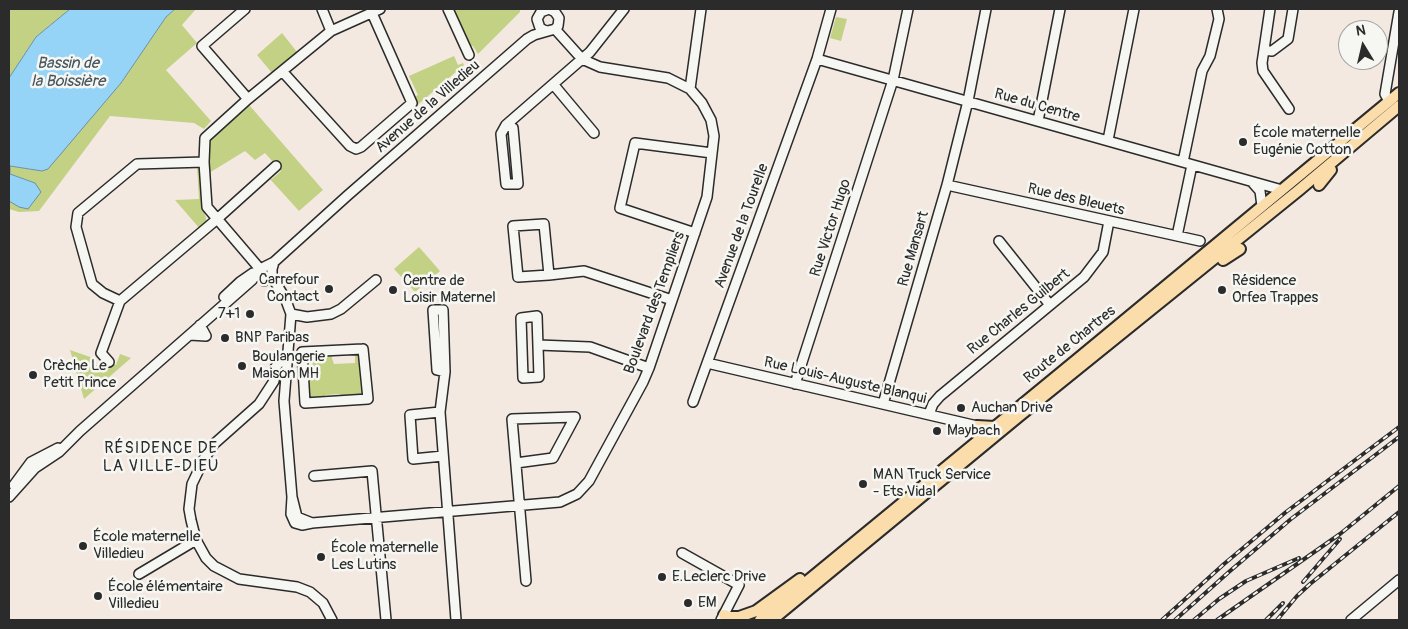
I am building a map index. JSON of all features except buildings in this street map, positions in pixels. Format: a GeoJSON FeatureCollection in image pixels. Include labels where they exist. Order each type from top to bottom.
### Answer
{"type":"FeatureCollection","features":[{"type":"Feature","properties":{"kind":"main road","name":"Route de Chartres"},"geometry":{"type":"LineString","coordinates":[[760,620],[1399,93]]}},
{"type":"Feature","properties":{"kind":"main road","name":"Route de Chartres"},"geometry":{"type":"LineString","coordinates":[[772,620],[1018,417],[1300,190],[1399,106]]}},
{"type":"Feature","properties":{"kind":"main road"},"geometry":{"type":"LineString","coordinates":[[1319,185],[1329,171],[1346,156],[1350,147]]}},
{"type":"Feature","properties":{"kind":"main road"},"geometry":{"type":"LineString","coordinates":[[1200,271],[1212,267],[1240,249]]}},
{"type":"Feature","properties":{"kind":"main road"},"geometry":{"type":"LineString","coordinates":[[978,440],[977,426],[995,426]]}},
{"type":"Feature","properties":{"kind":"main road"},"geometry":{"type":"LineString","coordinates":[[722,618],[738,617],[756,611],[824,561],[832,560]]}},
{"type":"Feature","properties":{"kind":"street"},"geometry":{"type":"LineString","coordinates":[[245,9],[202,46],[248,98]]}},
{"type":"Feature","properties":{"kind":"street"},"geometry":{"type":"LineString","coordinates":[[322,9],[331,31]]}},
{"type":"Feature","properties":{"kind":"street"},"geometry":{"type":"LineString","coordinates":[[448,9],[469,54]]}},
{"type":"Feature","properties":{"kind":"street"},"geometry":{"type":"LineString","coordinates":[[506,125],[513,128],[518,184],[506,184],[501,134],[506,125],[590,52],[624,9]]}},
{"type":"Feature","properties":{"kind":"street"},"geometry":{"type":"LineString","coordinates":[[690,89],[701,9]]}},
{"type":"Feature","properties":{"kind":"street","name":"Avenue de la Tourelle"},"geometry":{"type":"LineString","coordinates":[[693,402],[817,59],[831,9]]}},
{"type":"Feature","properties":{"kind":"street","name":"Rue Victor Hugo"},"geometry":{"type":"LineString","coordinates":[[795,384],[893,80],[908,9]]}},
{"type":"Feature","properties":{"kind":"street","name":"Rue Mansart"},"geometry":{"type":"LineString","coordinates":[[883,404],[947,185],[968,101],[986,9]]}},
{"type":"Feature","properties":{"kind":"street"},"geometry":{"type":"LineString","coordinates":[[1038,121],[1060,9]]}},
{"type":"Feature","properties":{"kind":"street"},"geometry":{"type":"LineString","coordinates":[[1108,140],[1134,9]]}},
{"type":"Feature","properties":{"kind":"street"},"geometry":{"type":"LineString","coordinates":[[1177,236],[1202,71],[1210,56],[1219,19],[1217,9]]}},
{"type":"Feature","properties":{"kind":"street"},"geometry":{"type":"LineString","coordinates":[[1270,9],[1262,62],[1263,71],[1289,109]]}},
{"type":"Feature","properties":{"kind":"street"},"geometry":{"type":"LineString","coordinates":[[1264,50],[1272,51],[1288,39],[1293,9]]}},
{"type":"Feature","properties":{"kind":"street"},"geometry":{"type":"LineString","coordinates":[[539,10],[557,11],[559,22],[555,28],[551,31],[546,31],[540,28],[537,22],[539,10]]}},
{"type":"Feature","properties":{"kind":"street"},"geometry":{"type":"LineString","coordinates":[[282,71],[350,146],[356,149],[361,147],[412,103],[376,11],[331,31],[248,98],[245,103],[205,138],[204,162],[207,208],[277,287],[285,298],[291,314],[306,316],[331,314],[341,309],[376,280]]}},
{"type":"Feature","properties":{"kind":"street"},"geometry":{"type":"LineString","coordinates":[[1389,101],[1385,94],[1399,12]]}},
{"type":"Feature","properties":{"kind":"street","name":"Avenue de la Villedieu"},"geometry":{"type":"LineString","coordinates":[[527,39],[537,22]]}},
{"type":"Feature","properties":{"kind":"street","name":"Boulevard des Templiers"},"geometry":{"type":"LineString","coordinates":[[291,314],[284,401],[292,497],[291,514],[295,523],[302,525],[560,502],[577,494],[589,481],[649,368],[707,197],[714,136],[711,120],[702,103],[690,89],[668,78],[600,67],[582,59],[555,28]]}},
{"type":"Feature","properties":{"kind":"street","name":"Avenue de la Villedieu"},"geometry":{"type":"LineString","coordinates":[[175,347],[240,282],[274,262],[346,196],[527,39],[546,31]]}},
{"type":"Feature","properties":{"kind":"street","name":"Rue du Centre"},"geometry":{"type":"LineString","coordinates":[[817,59],[1282,190]]}},
{"type":"Feature","properties":{"kind":"street"},"geometry":{"type":"LineString","coordinates":[[553,84],[594,133]]}},
{"type":"Feature","properties":{"kind":"street"},"geometry":{"type":"LineString","coordinates":[[695,233],[620,208],[635,143],[712,154]]}},
{"type":"Feature","properties":{"kind":"street"},"geometry":{"type":"LineString","coordinates":[[120,301],[103,293],[92,284],[76,227],[78,214],[137,164],[204,162]]}},
{"type":"Feature","properties":{"kind":"street"},"geometry":{"type":"LineString","coordinates":[[108,362],[101,353],[120,301],[216,220],[276,166]]}},
{"type":"Feature","properties":{"kind":"street"},"geometry":{"type":"LineString","coordinates":[[1250,180],[1260,191],[1262,206]]}},
{"type":"Feature","properties":{"kind":"street","name":"Rue des Bleuets"},"geometry":{"type":"LineString","coordinates":[[947,185],[1200,241]]}},
{"type":"Feature","properties":{"kind":"street","name":"Avenue de la Villedieu"},"geometry":{"type":"LineString","coordinates":[[9,497],[28,475],[59,452],[80,431],[252,280],[260,269],[306,227],[346,196]]}},
{"type":"Feature","properties":{"kind":"street","name":"Rue Charles Guilbert"},"geometry":{"type":"LineString","coordinates":[[929,414],[933,404],[940,396],[1084,277],[1103,252],[1110,221]]}},
{"type":"Feature","properties":{"kind":"street"},"geometry":{"type":"LineString","coordinates":[[549,275],[544,224],[513,226],[518,277],[549,275],[584,271],[672,300]]}},
{"type":"Feature","properties":{"kind":"street"},"geometry":{"type":"LineString","coordinates":[[999,240],[1050,305]]}},
{"type":"Feature","properties":{"kind":"street"},"geometry":{"type":"LineString","coordinates":[[268,279],[274,262]]}},
{"type":"Feature","properties":{"kind":"street"},"geometry":{"type":"LineString","coordinates":[[252,280],[268,279]]}},
{"type":"Feature","properties":{"kind":"street"},"geometry":{"type":"LineString","coordinates":[[444,372],[437,370],[433,310],[442,310],[444,372],[440,412],[456,620]]}},
{"type":"Feature","properties":{"kind":"street"},"geometry":{"type":"LineString","coordinates":[[537,316],[538,345],[539,378],[523,378],[521,318],[537,316]]}},
{"type":"Feature","properties":{"kind":"street"},"geometry":{"type":"LineString","coordinates":[[538,345],[590,347],[649,368]]}},
{"type":"Feature","properties":{"kind":"street"},"geometry":{"type":"LineString","coordinates":[[363,349],[368,399],[306,404],[303,376],[302,352],[363,349]]}},
{"type":"Feature","properties":{"kind":"street"},"geometry":{"type":"LineString","coordinates":[[287,360],[282,358],[275,368],[274,381],[259,404],[214,444],[204,459],[192,484],[190,497],[191,520],[196,540],[206,558],[214,566],[239,579],[297,587],[310,592],[323,603],[332,620]]}},
{"type":"Feature","properties":{"kind":"street","name":"Rue Louis-Auguste Blanqui"},"geometry":{"type":"LineString","coordinates":[[707,363],[977,426]]}},
{"type":"Feature","properties":{"kind":"street"},"geometry":{"type":"LineString","coordinates":[[286,377],[303,376]]}},
{"type":"Feature","properties":{"kind":"street"},"geometry":{"type":"LineString","coordinates":[[440,412],[410,415],[413,459],[443,456]]}},
{"type":"Feature","properties":{"kind":"street"},"geometry":{"type":"LineString","coordinates":[[516,463],[554,458],[574,417],[512,419],[526,581]]}},
{"type":"Feature","properties":{"kind":"street","name":"Avenue de la Villedieu"},"geometry":{"type":"LineString","coordinates":[[9,489],[31,462],[58,448],[72,434],[80,431]]}},
{"type":"Feature","properties":{"kind":"street"},"geometry":{"type":"LineString","coordinates":[[28,475],[31,462]]}},
{"type":"Feature","properties":{"kind":"street"},"geometry":{"type":"LineString","coordinates":[[314,476],[372,471],[386,620]]}},
{"type":"Feature","properties":{"kind":"street"},"geometry":{"type":"LineString","coordinates":[[139,574],[196,540]]}},
{"type":"Feature","properties":{"kind":"street"},"geometry":{"type":"LineString","coordinates":[[682,553],[739,585],[722,618]]}},
{"type":"Feature","properties":{"kind":"street"},"geometry":{"type":"LineString","coordinates":[[1351,620],[1399,580]]}},
{"type":"Feature","properties":{"kind":"green space"},"geometry":{"type":"Polygon","coordinates":[[[9,9],[70,9],[36,37],[9,78],[9,9]]]}},
{"type":"Feature","properties":{"kind":"green space"},"geometry":{"type":"Polygon","coordinates":[[[175,9],[196,9],[182,25],[197,43],[166,70],[211,121],[204,129],[194,123],[110,116],[39,211],[19,212],[9,209],[9,201],[19,207],[35,183],[10,174],[10,166],[41,171],[121,83],[166,17],[175,9]]]}},
{"type":"Feature","properties":{"kind":"green space"},"geometry":{"type":"Polygon","coordinates":[[[453,9],[520,9],[520,12],[478,54],[473,46],[470,46],[456,22],[459,20],[453,9]]]}},
{"type":"Feature","properties":{"kind":"green space"},"geometry":{"type":"Polygon","coordinates":[[[836,17],[847,19],[841,41],[830,38],[836,17]]]}},
{"type":"Feature","properties":{"kind":"green space"},"geometry":{"type":"Polygon","coordinates":[[[282,33],[297,52],[272,73],[257,55],[282,33]]]}},
{"type":"Feature","properties":{"kind":"green space"},"geometry":{"type":"Polygon","coordinates":[[[454,56],[458,65],[463,63],[464,65],[414,108],[412,98],[418,95],[409,76],[454,56]]]}},
{"type":"Feature","properties":{"kind":"green space"},"geometry":{"type":"Polygon","coordinates":[[[247,104],[323,190],[299,211],[269,178],[272,179],[281,171],[265,153],[255,160],[245,151],[209,173],[207,149],[209,138],[247,104]]]}},
{"type":"Feature","properties":{"kind":"green space"},"geometry":{"type":"Polygon","coordinates":[[[197,166],[201,171],[202,203],[207,222],[200,229],[175,200],[199,199],[197,166]]]}},
{"type":"Feature","properties":{"kind":"green space"},"geometry":{"type":"Polygon","coordinates":[[[419,247],[440,271],[415,292],[394,269],[419,247]]]}},
{"type":"Feature","properties":{"kind":"green space"},"geometry":{"type":"Polygon","coordinates":[[[70,350],[96,359],[94,364],[108,369],[110,363],[116,365],[120,354],[131,358],[84,399],[70,350]]]}},
{"type":"Feature","properties":{"kind":"green space"},"geometry":{"type":"Polygon","coordinates":[[[355,353],[359,354],[362,396],[340,400],[340,394],[325,395],[325,400],[308,400],[306,368],[313,368],[312,360],[307,361],[310,356],[331,355],[334,364],[355,363],[355,353]]]}},
{"type":"Feature","properties":{"kind":"water","name":"Bassin de la Boissière"},"geometry":{"type":"Polygon","coordinates":[[[70,9],[175,9],[166,17],[121,83],[48,169],[42,171],[10,166],[10,174],[35,183],[41,192],[28,209],[19,207],[9,201],[9,78],[36,37],[70,9]]]}},
{"type":"Feature","properties":{"kind":"railway"},"geometry":{"type":"LineString","coordinates":[[1162,620],[1224,564],[1286,512],[1399,427]]}},
{"type":"Feature","properties":{"kind":"railway"},"geometry":{"type":"LineString","coordinates":[[1175,620],[1291,519],[1399,437]]}},
{"type":"Feature","properties":{"kind":"railway"},"geometry":{"type":"LineString","coordinates":[[1217,620],[1340,534],[1399,486]]}},
{"type":"Feature","properties":{"kind":"railway"},"geometry":{"type":"LineString","coordinates":[[1277,620],[1310,584],[1399,512]]}},
{"type":"Feature","properties":{"kind":"railway"},"geometry":{"type":"LineString","coordinates":[[1303,582],[1340,539]]}},
{"type":"Feature","properties":{"kind":"railway"},"geometry":{"type":"LineString","coordinates":[[1194,620],[1219,599],[1246,581],[1299,558]]}},
{"type":"Feature","properties":{"kind":"railway"},"geometry":{"type":"LineString","coordinates":[[1266,620],[1283,603]]}},
{"type":"Feature","properties":{"kind":"place","name":"École maternelle Eugénie Cotton"},"geometry":{"type":"Point","coordinates":[1243,142]}},
{"type":"Feature","properties":{"kind":"place","name":"Carrefour Contact"},"geometry":{"type":"Point","coordinates":[329,289]}},
{"type":"Feature","properties":{"kind":"place","name":"Centre de Loisir Maternel"},"geometry":{"type":"Point","coordinates":[393,290]}},
{"type":"Feature","properties":{"kind":"place","name":"Résidence Orfea Trappes"},"geometry":{"type":"Point","coordinates":[1222,290]}},
{"type":"Feature","properties":{"kind":"place","name":"7+1"},"geometry":{"type":"Point","coordinates":[250,314]}},
{"type":"Feature","properties":{"kind":"place","name":"BNP Paribas"},"geometry":{"type":"Point","coordinates":[225,338]}},
{"type":"Feature","properties":{"kind":"place","name":"Boulangerie Maison MH"},"geometry":{"type":"Point","coordinates":[242,366]}},
{"type":"Feature","properties":{"kind":"place","name":"Crèche Le Petit Prince"},"geometry":{"type":"Point","coordinates":[33,375]}},
{"type":"Feature","properties":{"kind":"place","name":"Auchan Drive"},"geometry":{"type":"Point","coordinates":[961,408]}},
{"type":"Feature","properties":{"kind":"place","name":"Maybach"},"geometry":{"type":"Point","coordinates":[937,431]}},
{"type":"Feature","properties":{"kind":"place","name":"MAN Truck Service - Ets Vidal"},"geometry":{"type":"Point","coordinates":[863,484]}},
{"type":"Feature","properties":{"kind":"place","name":"École maternelle Villedieu"},"geometry":{"type":"Point","coordinates":[83,546]}},
{"type":"Feature","properties":{"kind":"place","name":"École maternelle Les Lutins"},"geometry":{"type":"Point","coordinates":[321,557]}},
{"type":"Feature","properties":{"kind":"place","name":"E.Leclerc Drive"},"geometry":{"type":"Point","coordinates":[662,577]}},
{"type":"Feature","properties":{"kind":"place","name":"École élémentaire Villedieu"},"geometry":{"type":"Point","coordinates":[98,596]}},
{"type":"Feature","properties":{"kind":"place","name":"EM"},"geometry":{"type":"Point","coordinates":[688,603]}},
{"type":"Feature","properties":{"kind":"district","name":"RÉSIDENCE DE LA VILLE-DIEU"},"geometry":{"type":"Point","coordinates":[161,458]}}]}
